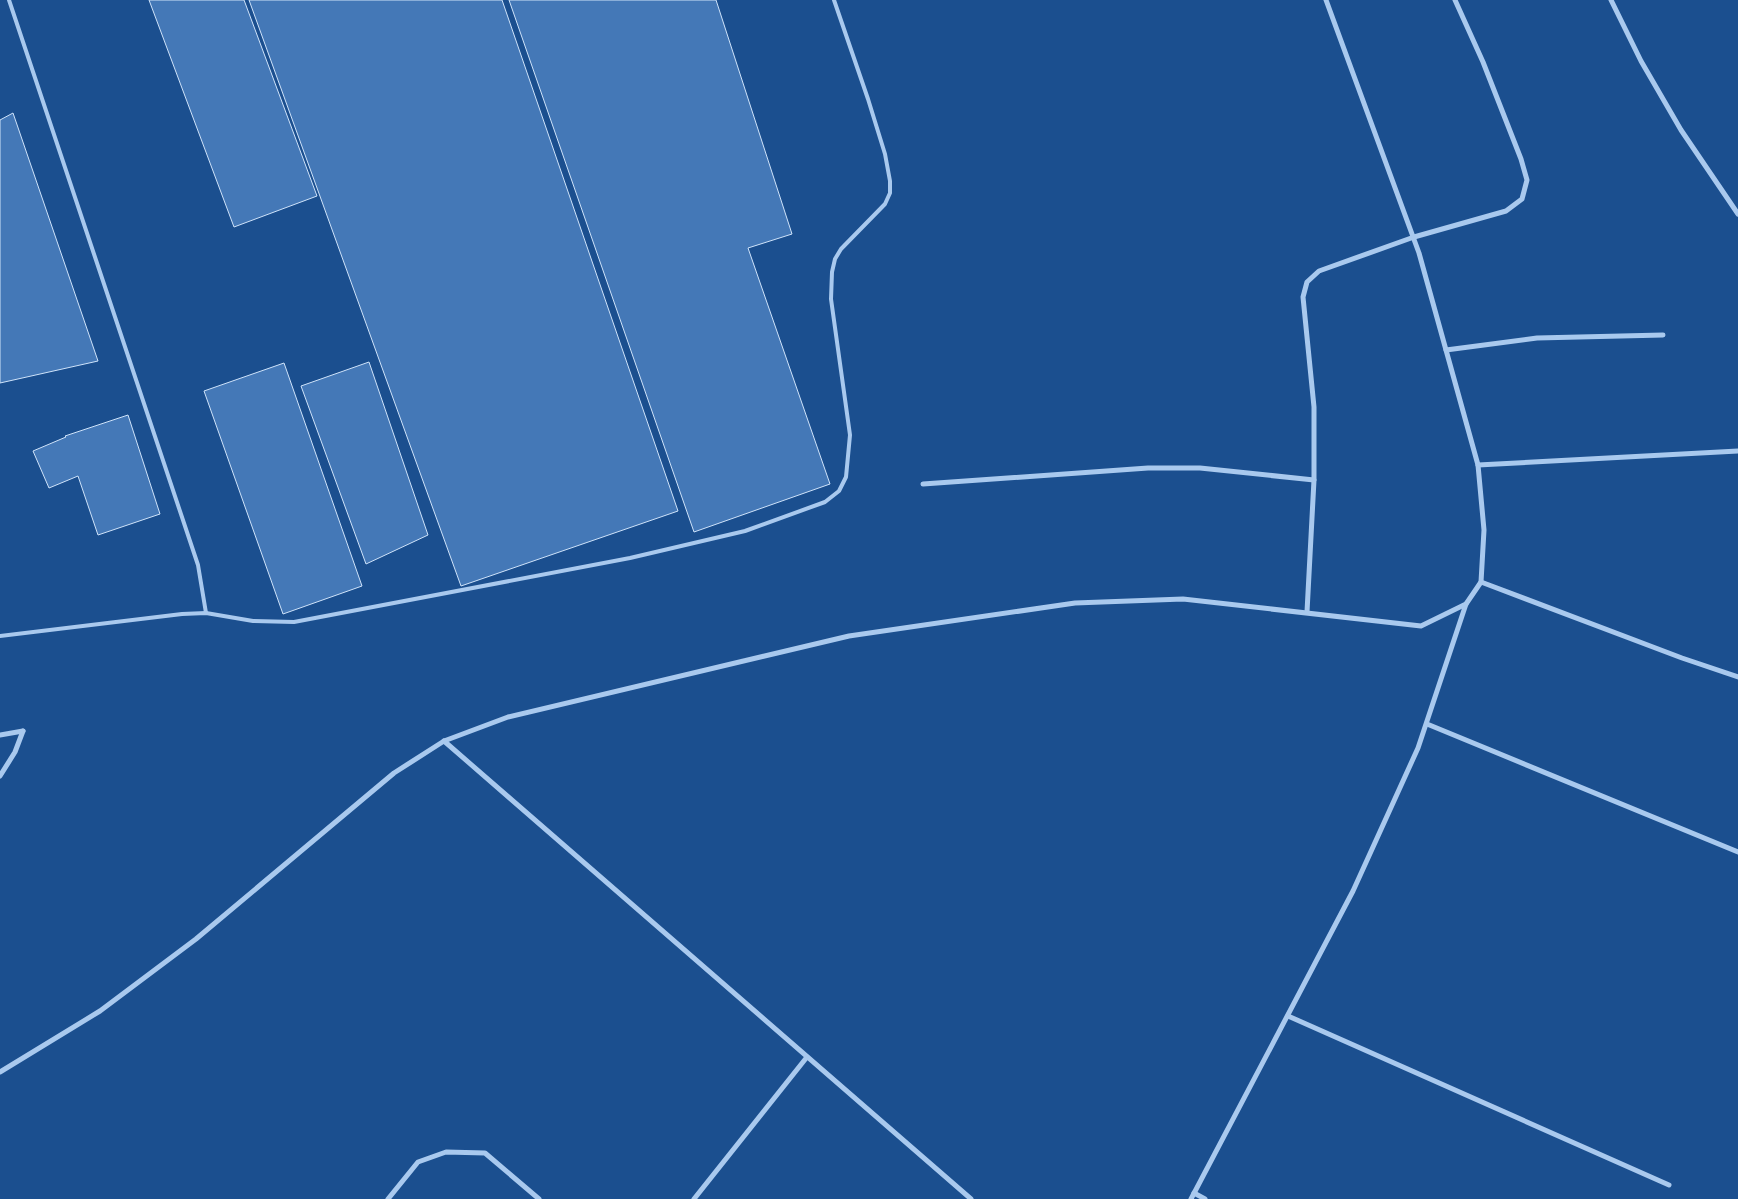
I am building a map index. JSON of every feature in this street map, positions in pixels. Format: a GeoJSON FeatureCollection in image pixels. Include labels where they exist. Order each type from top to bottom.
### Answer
{"type":"FeatureCollection","features":[{"type":"Feature","properties":{"kind":"street"},"geometry":{"type":"LineString","coordinates":[[1191,1199],[1353,891],[1418,748],[1466,604],[1481,582],[1484,530],[1478,465],[1414,238],[1326,0]]}},
{"type":"Feature","properties":{"kind":"street"},"geometry":{"type":"LineString","coordinates":[[1307,612],[1314,480],[1314,407],[1304,297],[1307,282],[1319,271],[1414,238],[1506,212],[1522,199],[1527,180],[1521,159],[1455,0]]}},
{"type":"Feature","properties":{"kind":"street"},"geometry":{"type":"LineString","coordinates":[[1611,0],[1641,61],[1681,130],[1738,214]]}},
{"type":"Feature","properties":{"kind":"street"},"geometry":{"type":"LineString","coordinates":[[1446,350],[1537,338],[1663,335]]}},
{"type":"Feature","properties":{"kind":"street"},"geometry":{"type":"LineString","coordinates":[[1478,465],[1738,452]]}},
{"type":"Feature","properties":{"kind":"street"},"geometry":{"type":"LineString","coordinates":[[923,484],[1148,468],[1200,468],[1314,480]]}},
{"type":"Feature","properties":{"kind":"street"},"geometry":{"type":"LineString","coordinates":[[1481,582],[1682,658],[1738,677]]}},
{"type":"Feature","properties":{"kind":"street"},"geometry":{"type":"LineString","coordinates":[[0,1072],[100,1010],[196,939],[394,773],[444,742],[508,717],[858,635],[1075,603],[1183,599],[1421,626],[1466,604]]}},
{"type":"Feature","properties":{"kind":"street"},"geometry":{"type":"LineString","coordinates":[[1427,724],[1738,852]]}},
{"type":"Feature","properties":{"kind":"street"},"geometry":{"type":"LineString","coordinates":[[0,735],[23,731],[14,752],[0,776]]}},
{"type":"Feature","properties":{"kind":"street"},"geometry":{"type":"LineString","coordinates":[[444,742],[971,1199]]}},
{"type":"Feature","properties":{"kind":"street"},"geometry":{"type":"LineString","coordinates":[[1288,1016],[1669,1185]]}},
{"type":"Feature","properties":{"kind":"street"},"geometry":{"type":"LineString","coordinates":[[694,1199],[807,1057]]}},
{"type":"Feature","properties":{"kind":"street"},"geometry":{"type":"LineString","coordinates":[[388,1199],[418,1162],[446,1152],[484,1153],[539,1199]]}},
{"type":"Feature","properties":{"kind":"street"},"geometry":{"type":"LineString","coordinates":[[1194,1193],[1205,1199]]}},
{"type":"Feature","properties":{"kind":"lane"},"geometry":{"type":"LineString","coordinates":[[9,0],[198,565],[206,613]]}},
{"type":"Feature","properties":{"kind":"lane"},"geometry":{"type":"LineString","coordinates":[[0,636],[182,614],[206,613],[253,621],[294,622],[620,559],[745,530],[825,502],[839,491],[846,477],[850,435],[831,299],[832,272],[835,259],[841,249],[885,204],[890,193],[890,181],[885,154],[834,0]]}},
{"type":"Feature","properties":{"kind":"building"},"geometry":{"type":"Polygon","coordinates":[[[149,0],[244,0],[317,196],[234,227],[149,0]]]}},
{"type":"Feature","properties":{"kind":"building"},"geometry":{"type":"Polygon","coordinates":[[[249,0],[502,0],[678,511],[461,586],[249,0]]]}},
{"type":"Feature","properties":{"kind":"building"},"geometry":{"type":"Polygon","coordinates":[[[509,0],[716,0],[792,234],[748,248],[830,484],[694,532],[509,0]]]}},
{"type":"Feature","properties":{"kind":"building"},"geometry":{"type":"Polygon","coordinates":[[[13,113],[98,361],[0,383],[0,120],[13,113]]]}},
{"type":"Feature","properties":{"kind":"building"},"geometry":{"type":"Polygon","coordinates":[[[369,362],[428,535],[366,564],[301,386],[369,362]]]}},
{"type":"Feature","properties":{"kind":"building"},"geometry":{"type":"Polygon","coordinates":[[[284,363],[362,586],[283,614],[204,391],[284,363]]]}},
{"type":"Feature","properties":{"kind":"building"},"geometry":{"type":"Polygon","coordinates":[[[128,415],[160,514],[98,535],[78,476],[49,488],[33,451],[65,436],[128,415]]]}}]}
